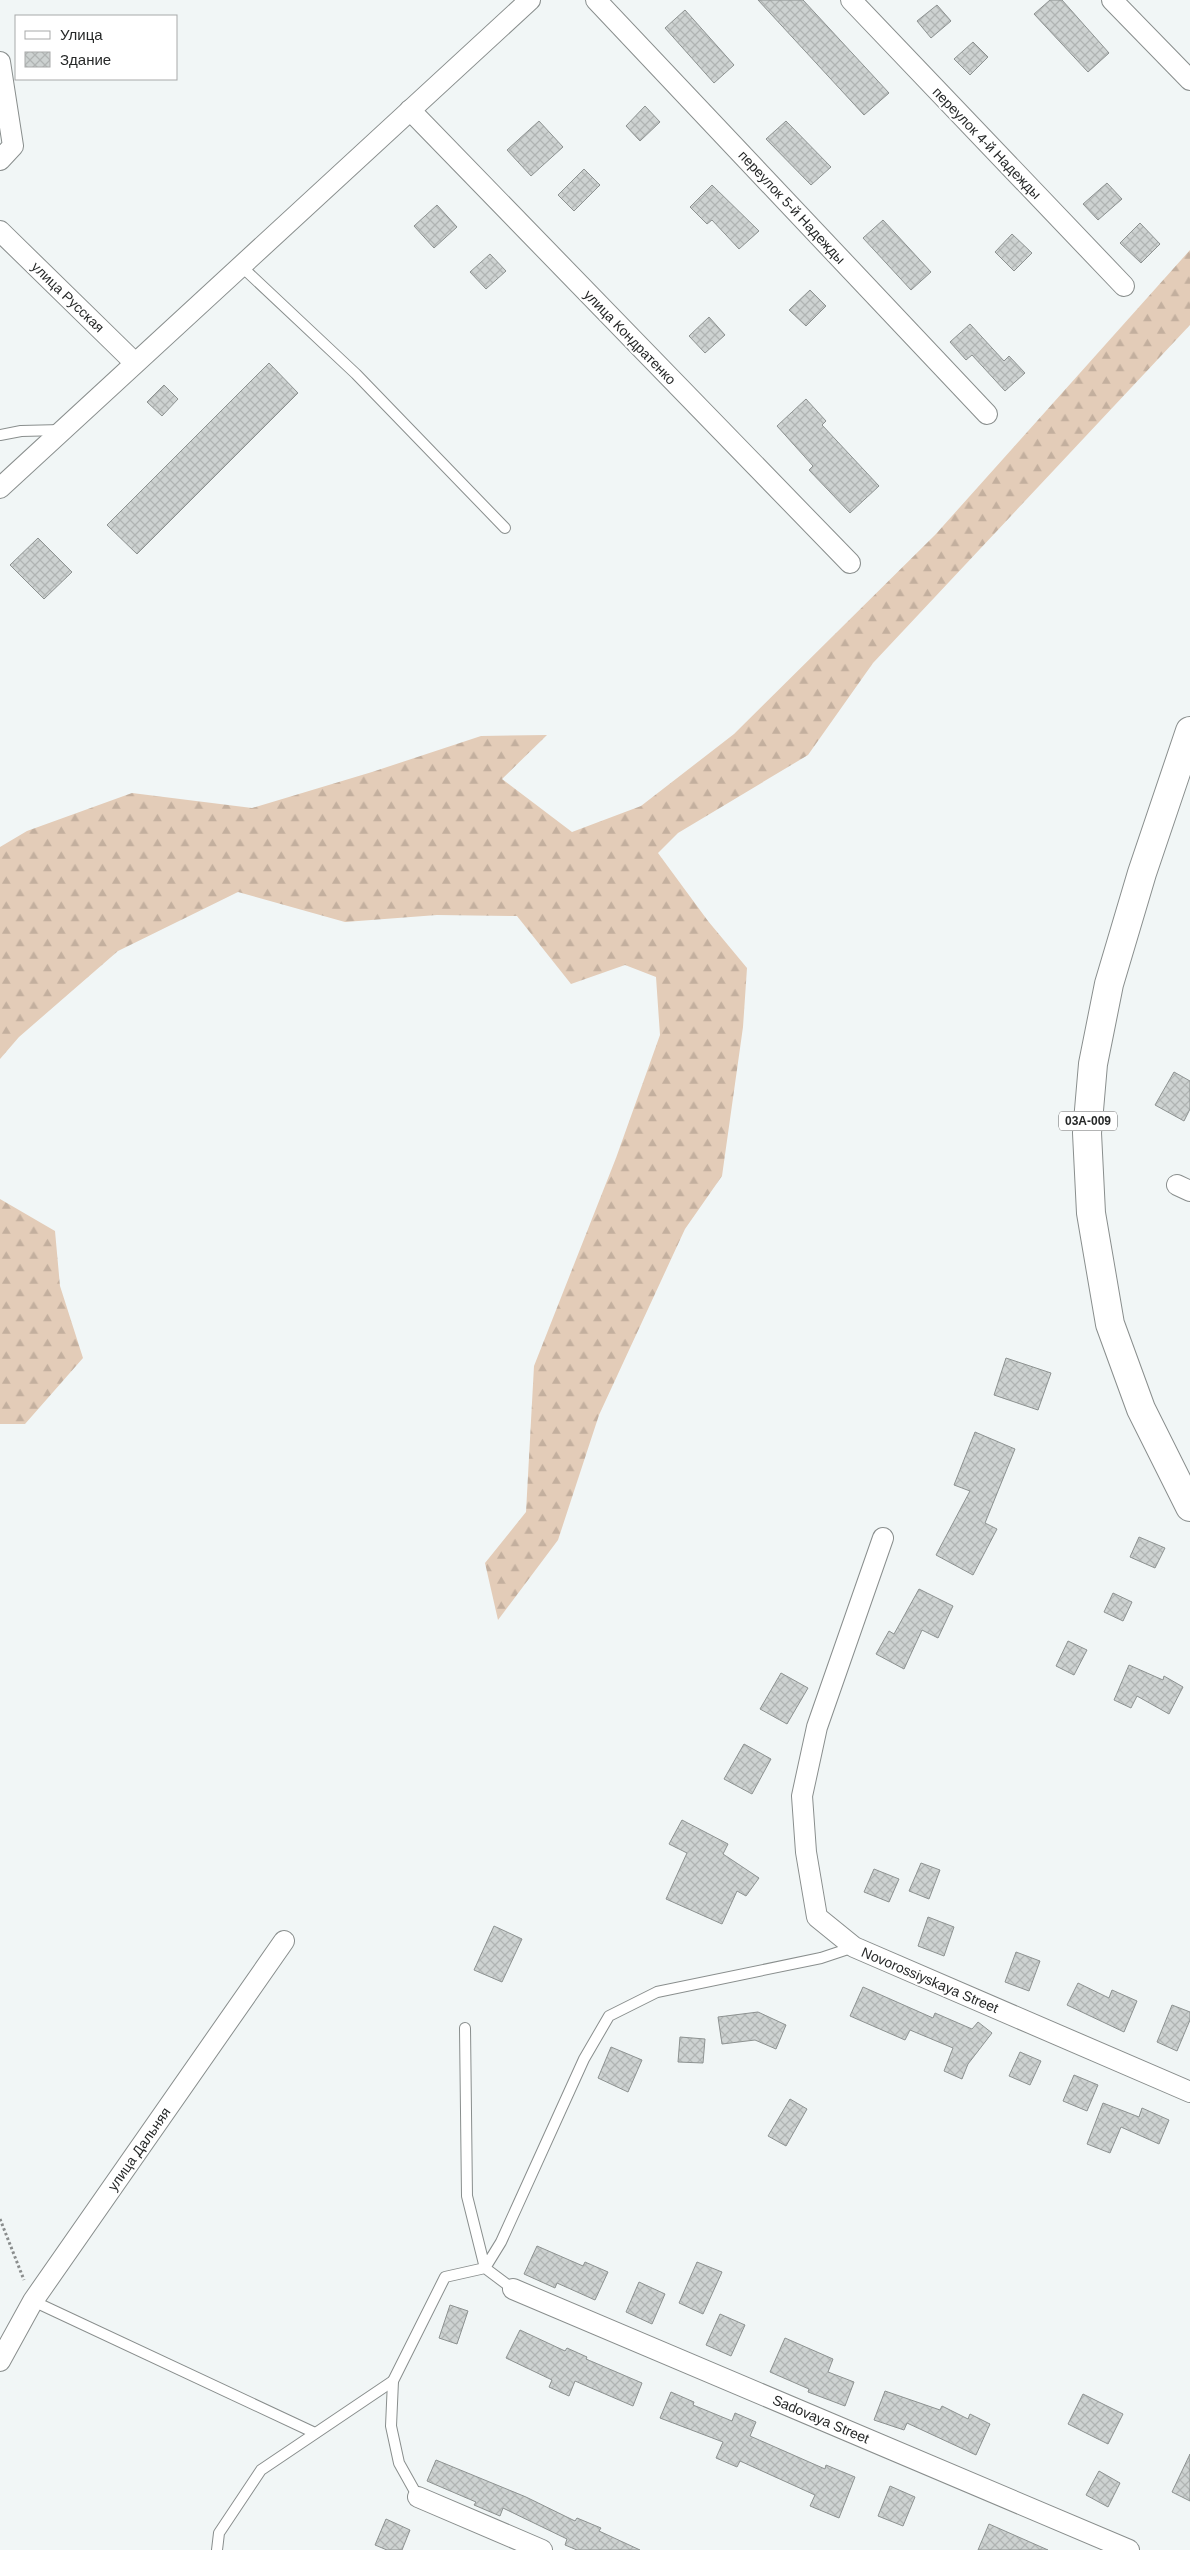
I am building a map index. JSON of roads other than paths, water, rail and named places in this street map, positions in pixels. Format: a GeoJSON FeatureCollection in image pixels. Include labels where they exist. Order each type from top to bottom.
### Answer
{"type":"FeatureCollection","features":[{"type":"Feature","properties":{"kind":"main road","name":"03А-009"},"geometry":{"type":"LineString","coordinates":[[1190,731],[1142,873],[1109,984],[1093,1064],[1087,1133],[1091,1213],[1110,1324],[1141,1409],[1190,1507]]}},
{"type":"Feature","properties":{"kind":"street"},"geometry":{"type":"LineString","coordinates":[[0,488],[530,0]]}},
{"type":"Feature","properties":{"kind":"street","name":"переулок 5-й Надежды"},"geometry":{"type":"LineString","coordinates":[[596,0],[987,414]]}},
{"type":"Feature","properties":{"kind":"street","name":"переулок 4-й Надежды"},"geometry":{"type":"LineString","coordinates":[[851,0],[1124,286]]}},
{"type":"Feature","properties":{"kind":"street"},"geometry":{"type":"LineString","coordinates":[[1112,0],[1190,80]]}},
{"type":"Feature","properties":{"kind":"street"},"geometry":{"type":"LineString","coordinates":[[0,62],[13,146],[0,160]]}},
{"type":"Feature","properties":{"kind":"street","name":"улица Кондратенко"},"geometry":{"type":"LineString","coordinates":[[410,110],[850,563]]}},
{"type":"Feature","properties":{"kind":"street","name":"улица Русская"},"geometry":{"type":"LineString","coordinates":[[0,231],[136,363]]}},
{"type":"Feature","properties":{"kind":"street","name":"Novorossiyskaya Street"},"geometry":{"type":"LineString","coordinates":[[883,1538],[817,1727],[802,1796],[806,1852],[817,1917],[854,1947],[1190,2092]]}},
{"type":"Feature","properties":{"kind":"street","name":"улица Дальняя"},"geometry":{"type":"LineString","coordinates":[[0,2361],[33,2301],[284,1941]]}},
{"type":"Feature","properties":{"kind":"street","name":"Sadovaya Street"},"geometry":{"type":"LineString","coordinates":[[513,2289],[1129,2550]]}},
{"type":"Feature","properties":{"kind":"street"},"geometry":{"type":"LineString","coordinates":[[418,2497],[542,2550]]}},
{"type":"Feature","properties":{"kind":"lane"},"geometry":{"type":"LineString","coordinates":[[241,266],[356,374],[505,528]]}},
{"type":"Feature","properties":{"kind":"lane"},"geometry":{"type":"LineString","coordinates":[[0,435],[21,431],[63,430]]}},
{"type":"Feature","properties":{"kind":"lane"},"geometry":{"type":"LineString","coordinates":[[418,2497],[399,2463],[391,2426],[393,2381],[445,2277],[485,2268],[501,2242],[584,2059],[609,2016],[657,1992],[821,1958],[854,1947]]}},
{"type":"Feature","properties":{"kind":"lane"},"geometry":{"type":"LineString","coordinates":[[465,2028],[467,2196],[485,2268],[513,2289]]}},
{"type":"Feature","properties":{"kind":"lane"},"geometry":{"type":"LineString","coordinates":[[33,2301],[315,2433]]}},
{"type":"Feature","properties":{"kind":"lane"},"geometry":{"type":"LineString","coordinates":[[217,2550],[219,2533],[261,2470],[393,2381]]}}]}
